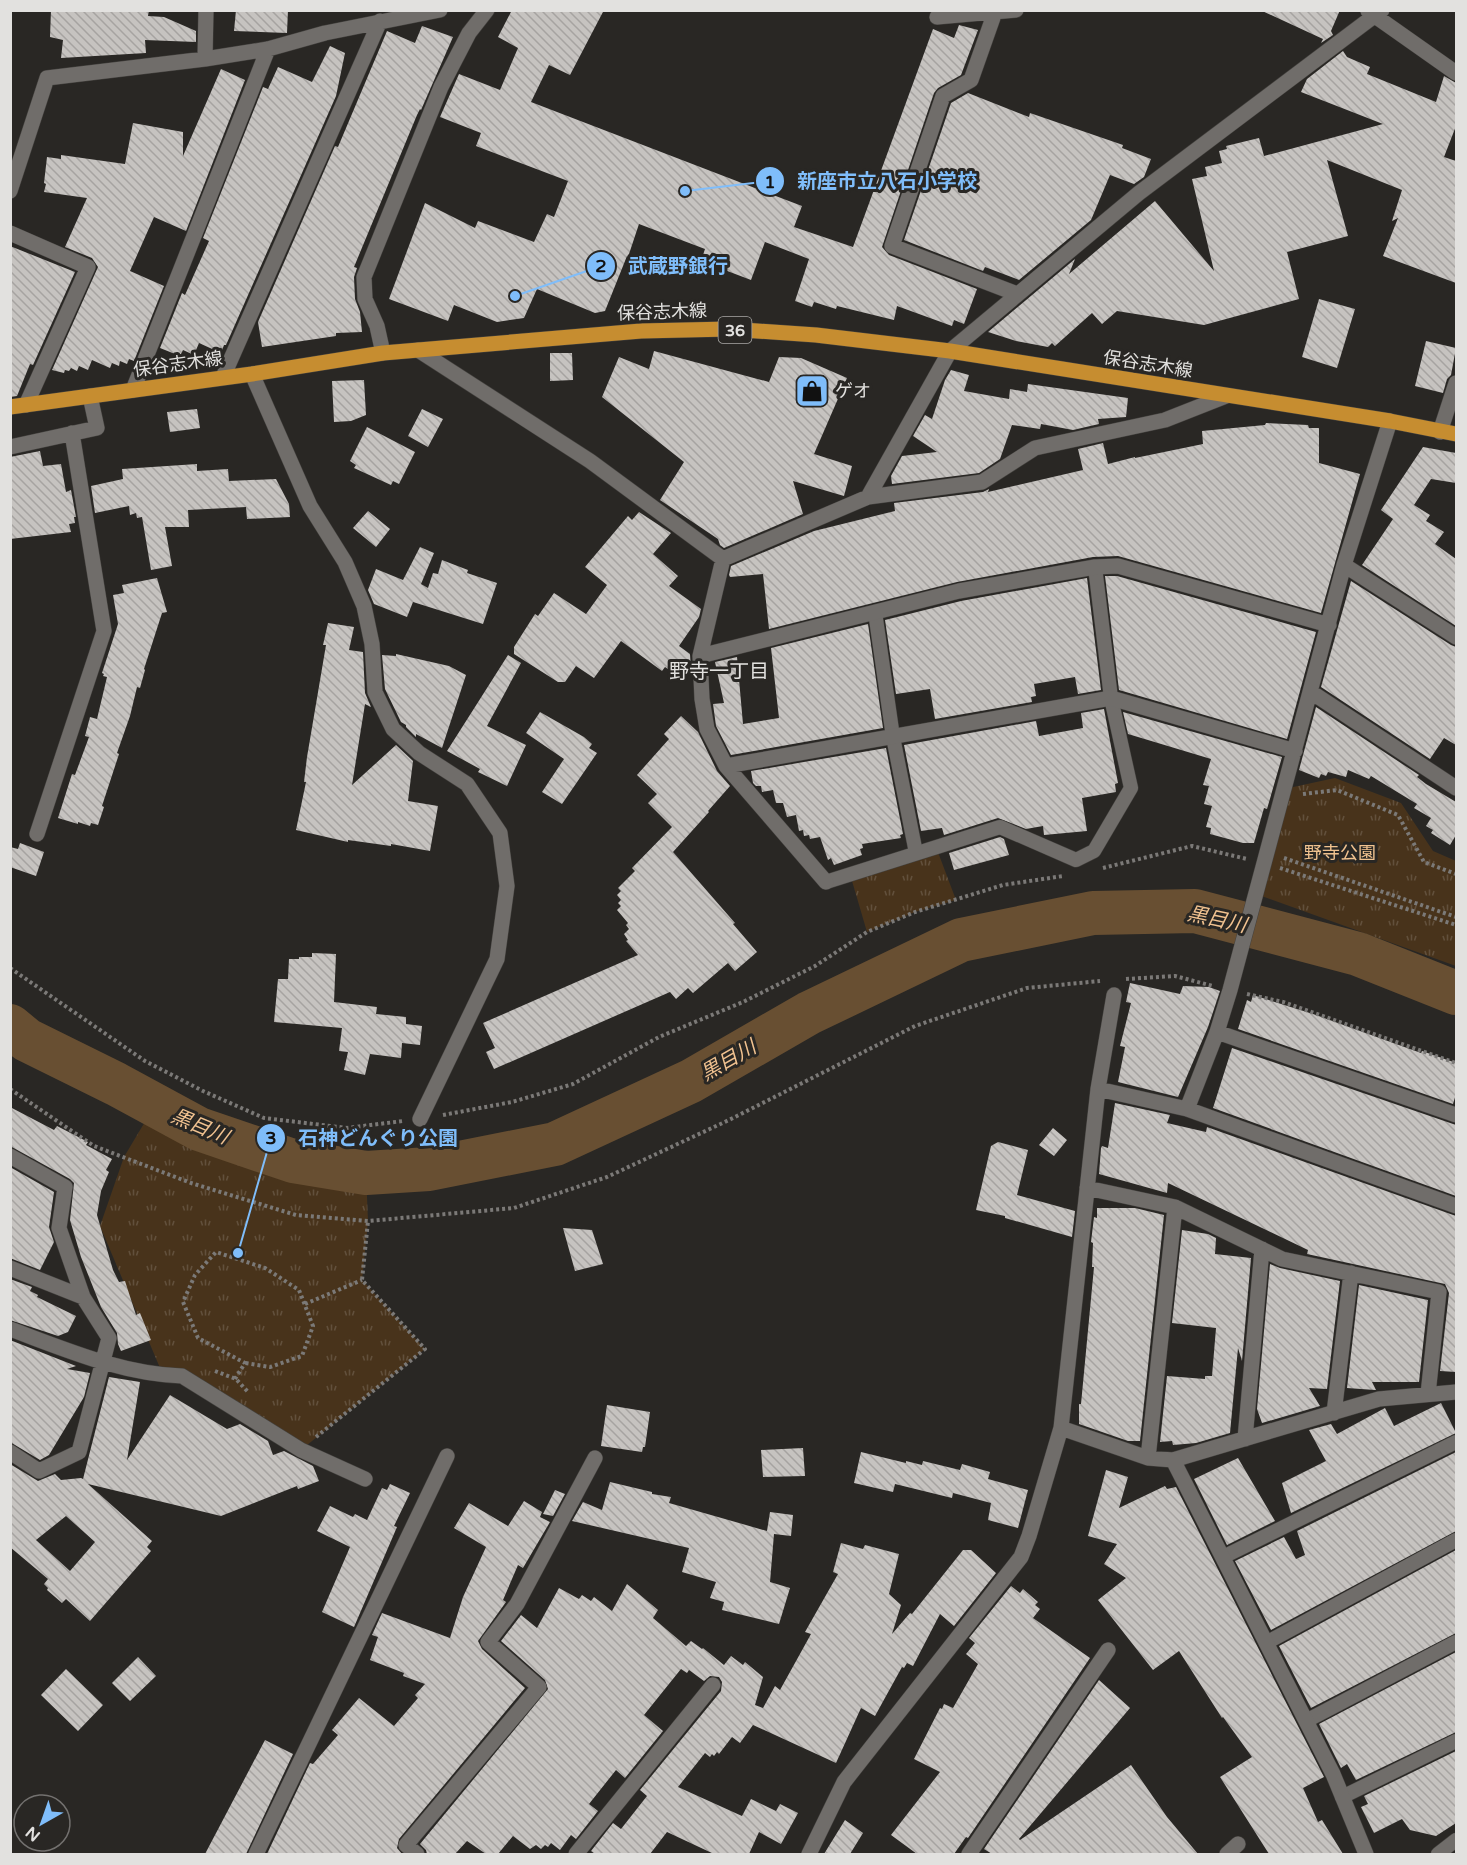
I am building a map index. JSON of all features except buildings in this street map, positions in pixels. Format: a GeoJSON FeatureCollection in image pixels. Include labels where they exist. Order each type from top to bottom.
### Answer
{"type":"FeatureCollection","features":[{"type":"Feature","properties":{"kind":"main road","name":"保谷志木線"},"geometry":{"type":"LineString","coordinates":[[10,407],[223,377],[252,375],[383,353],[641,331],[729,329],[816,335],[950,351],[1390,421],[1456,434]]}},
{"type":"Feature","properties":{"kind":"street"},"geometry":{"type":"LineString","coordinates":[[205,59],[206,10]]}},
{"type":"Feature","properties":{"kind":"street"},"geometry":{"type":"LineString","coordinates":[[10,191],[47,78],[268,49],[325,33],[440,10]]}},
{"type":"Feature","properties":{"kind":"street"},"geometry":{"type":"LineString","coordinates":[[383,353],[377,326],[365,299],[364,277],[441,87],[469,33],[487,10]]}},
{"type":"Feature","properties":{"kind":"street"},"geometry":{"type":"LineString","coordinates":[[937,17],[1016,10]]}},
{"type":"Feature","properties":{"kind":"street"},"geometry":{"type":"LineString","coordinates":[[995,12],[971,80],[943,96],[892,246],[1017,294]]}},
{"type":"Feature","properties":{"kind":"street"},"geometry":{"type":"LineString","coordinates":[[868,497],[950,351],[1139,193],[1375,12],[1456,73]]}},
{"type":"Feature","properties":{"kind":"street"},"geometry":{"type":"LineString","coordinates":[[223,377],[380,21]]}},
{"type":"Feature","properties":{"kind":"street"},"geometry":{"type":"LineString","coordinates":[[133,390],[268,49]]}},
{"type":"Feature","properties":{"kind":"street"},"geometry":{"type":"LineString","coordinates":[[10,233],[88,267],[26,405]]}},
{"type":"Feature","properties":{"kind":"street"},"geometry":{"type":"LineString","coordinates":[[418,350],[590,461],[723,559]]}},
{"type":"Feature","properties":{"kind":"street"},"geometry":{"type":"LineString","coordinates":[[252,375],[310,506],[345,562],[364,606],[372,644],[375,692],[393,729],[419,753],[467,784],[500,833],[507,886],[497,959],[420,1119]]}},
{"type":"Feature","properties":{"kind":"street"},"geometry":{"type":"LineString","coordinates":[[1440,432],[1456,383]]}},
{"type":"Feature","properties":{"kind":"street"},"geometry":{"type":"LineString","coordinates":[[10,447],[97,428],[90,396]]}},
{"type":"Feature","properties":{"kind":"street"},"geometry":{"type":"LineString","coordinates":[[723,559],[868,497],[982,482],[1035,448],[1165,420],[1226,396]]}},
{"type":"Feature","properties":{"kind":"street"},"geometry":{"type":"LineString","coordinates":[[1187,1109],[1230,990],[1344,565],[1390,421]]}},
{"type":"Feature","properties":{"kind":"street"},"geometry":{"type":"LineString","coordinates":[[37,834],[104,631],[72,434]]}},
{"type":"Feature","properties":{"kind":"street"},"geometry":{"type":"LineString","coordinates":[[723,559],[700,656],[702,699],[707,729],[726,766],[826,882]]}},
{"type":"Feature","properties":{"kind":"street"},"geometry":{"type":"LineString","coordinates":[[1344,565],[1456,637]]}},
{"type":"Feature","properties":{"kind":"street"},"geometry":{"type":"LineString","coordinates":[[700,656],[959,591],[1095,567],[1118,566],[1329,625]]}},
{"type":"Feature","properties":{"kind":"street"},"geometry":{"type":"LineString","coordinates":[[1311,692],[1456,788]]}},
{"type":"Feature","properties":{"kind":"street"},"geometry":{"type":"LineString","coordinates":[[726,766],[1110,698],[1295,751]]}},
{"type":"Feature","properties":{"kind":"street"},"geometry":{"type":"LineString","coordinates":[[809,1854],[844,1782],[1021,1557],[1029,1536],[1061,1428],[1098,1089],[1114,995]]}},
{"type":"Feature","properties":{"kind":"street"},"geometry":{"type":"LineString","coordinates":[[1216,1032],[1456,1114]]}},
{"type":"Feature","properties":{"kind":"street"},"geometry":{"type":"LineString","coordinates":[[1098,1089],[1187,1109],[1456,1206]]}},
{"type":"Feature","properties":{"kind":"street"},"geometry":{"type":"LineString","coordinates":[[10,1156],[65,1187],[59,1228],[82,1297],[109,1338],[79,1452],[39,1471],[10,1452]]}},
{"type":"Feature","properties":{"kind":"street"},"geometry":{"type":"LineString","coordinates":[[1087,1188],[1176,1207],[1282,1259],[1439,1292],[1428,1394]]}},
{"type":"Feature","properties":{"kind":"street"},"geometry":{"type":"LineString","coordinates":[[1148,1458],[1176,1207]]}},
{"type":"Feature","properties":{"kind":"street"},"geometry":{"type":"LineString","coordinates":[[1245,1439],[1262,1249]]}},
{"type":"Feature","properties":{"kind":"street"},"geometry":{"type":"LineString","coordinates":[[10,1268],[82,1297]]}},
{"type":"Feature","properties":{"kind":"street"},"geometry":{"type":"LineString","coordinates":[[1334,1413],[1351,1273]]}},
{"type":"Feature","properties":{"kind":"street"},"geometry":{"type":"LineString","coordinates":[[10,1329],[101,1363],[163,1375],[183,1376],[301,1450],[364,1479]]}},
{"type":"Feature","properties":{"kind":"street"},"geometry":{"type":"LineString","coordinates":[[1061,1428],[1148,1458],[1173,1460],[1379,1399],[1456,1393]]}},
{"type":"Feature","properties":{"kind":"street"},"geometry":{"type":"LineString","coordinates":[[256,1854],[447,1456]]}},
{"type":"Feature","properties":{"kind":"street"},"geometry":{"type":"LineString","coordinates":[[417,1854],[406,1845],[539,1687],[488,1642],[518,1604],[595,1458]]}},
{"type":"Feature","properties":{"kind":"street"},"geometry":{"type":"LineString","coordinates":[[1173,1460],[1306,1721],[1366,1854]]}},
{"type":"Feature","properties":{"kind":"street"},"geometry":{"type":"LineString","coordinates":[[969,1854],[1108,1650]]}},
{"type":"Feature","properties":{"kind":"street"},"geometry":{"type":"LineString","coordinates":[[576,1854],[713,1685]]}},
{"type":"Feature","properties":{"kind":"lane"},"geometry":{"type":"LineString","coordinates":[[826,882],[1000,826],[1076,860],[1094,851],[1131,788],[1110,698],[1095,567]]}},
{"type":"Feature","properties":{"kind":"lane"},"geometry":{"type":"LineString","coordinates":[[875,612],[893,737],[916,853]]}},
{"type":"Feature","properties":{"kind":"lane"},"geometry":{"type":"LineString","coordinates":[[1223,1557],[1456,1442]]}},
{"type":"Feature","properties":{"kind":"lane"},"geometry":{"type":"LineString","coordinates":[[1266,1643],[1456,1540]]}},
{"type":"Feature","properties":{"kind":"lane"},"geometry":{"type":"LineString","coordinates":[[1306,1721],[1456,1642]]}},
{"type":"Feature","properties":{"kind":"lane"},"geometry":{"type":"LineString","coordinates":[[1342,1797],[1456,1741]]}},
{"type":"Feature","properties":{"kind":"lane"},"geometry":{"type":"LineString","coordinates":[[1438,1854],[1456,1840]]}},
{"type":"Feature","properties":{"kind":"path"},"geometry":{"type":"LineString","coordinates":[[1282,797],[1337,790],[1398,815],[1424,862],[1456,874]]}},
{"type":"Feature","properties":{"kind":"path"},"geometry":{"type":"LineString","coordinates":[[1094,870],[1192,846],[1266,858],[1456,916]]}},
{"type":"Feature","properties":{"kind":"path"},"geometry":{"type":"LineString","coordinates":[[1266,858],[1456,925]]}},
{"type":"Feature","properties":{"kind":"path"},"geometry":{"type":"LineString","coordinates":[[10,968],[145,1061],[203,1091],[264,1118],[347,1128],[420,1119],[512,1102],[573,1084],[659,1036],[743,1002],[815,966],[867,932],[915,912],[1003,885],[1071,874]]}},
{"type":"Feature","properties":{"kind":"path"},"geometry":{"type":"LineString","coordinates":[[1118,980],[1175,976],[1283,1002],[1456,1063]]}},
{"type":"Feature","properties":{"kind":"path"},"geometry":{"type":"LineString","coordinates":[[10,1089],[94,1146],[191,1183],[296,1215],[368,1221],[514,1208],[607,1177],[729,1120],[915,1026],[1028,988],[1107,980]]}},
{"type":"Feature","properties":{"kind":"path"},"geometry":{"type":"LineString","coordinates":[[301,1450],[425,1349],[362,1280],[368,1221]]}},
{"type":"Feature","properties":{"kind":"path"},"geometry":{"type":"LineString","coordinates":[[216,1252],[265,1268],[299,1290],[313,1326],[302,1356],[270,1367],[245,1364],[198,1338],[183,1302],[195,1275],[216,1252]]}},
{"type":"Feature","properties":{"kind":"path"},"geometry":{"type":"LineString","coordinates":[[304,1304],[362,1280]]}},
{"type":"Feature","properties":{"kind":"path"},"geometry":{"type":"LineString","coordinates":[[223,1401],[245,1364]]}},
{"type":"Feature","properties":{"kind":"green space","name":"野寺公園"},"geometry":{"type":"Polygon","coordinates":[[[1335,778],[1401,803],[1433,851],[1456,861],[1456,966],[1256,894],[1284,789],[1335,778]]]}},
{"type":"Feature","properties":{"kind":"green space"},"geometry":{"type":"Polygon","coordinates":[[[936,847],[956,900],[915,912],[867,932],[850,874],[936,847]]]}},
{"type":"Feature","properties":{"kind":"green space"},"geometry":{"type":"Polygon","coordinates":[[[155,1105],[199,1129],[293,1161],[366,1173],[368,1221],[362,1280],[425,1349],[301,1450],[183,1376],[163,1375],[100,1226],[124,1157],[155,1105]]]}},
{"type":"Feature","properties":{"kind":"waterway","name":"黒目川"},"geometry":{"type":"LineString","coordinates":[[10,1026],[27,1040],[116,1084],[199,1129],[293,1161],[366,1173],[429,1169],[555,1144],[691,1081],[809,1013],[961,940],[1093,913],[1195,911],[1358,954],[1456,993]]}},
{"type":"Feature","properties":{"kind":"place","name":"新座市立八石小学校"},"geometry":{"type":"Point","coordinates":[685,191]}},
{"type":"Feature","properties":{"kind":"place","name":"武蔵野銀行"},"geometry":{"type":"Point","coordinates":[515,296]}},
{"type":"Feature","properties":{"kind":"place","name":"ゲオ"},"geometry":{"type":"Point","coordinates":[812,391]}},
{"type":"Feature","properties":{"kind":"place","name":"石神どんぐり公園"},"geometry":{"type":"Point","coordinates":[238,1253]}},
{"type":"Feature","properties":{"kind":"district","name":"野寺一丁目"},"geometry":{"type":"Point","coordinates":[719,671]}}]}
